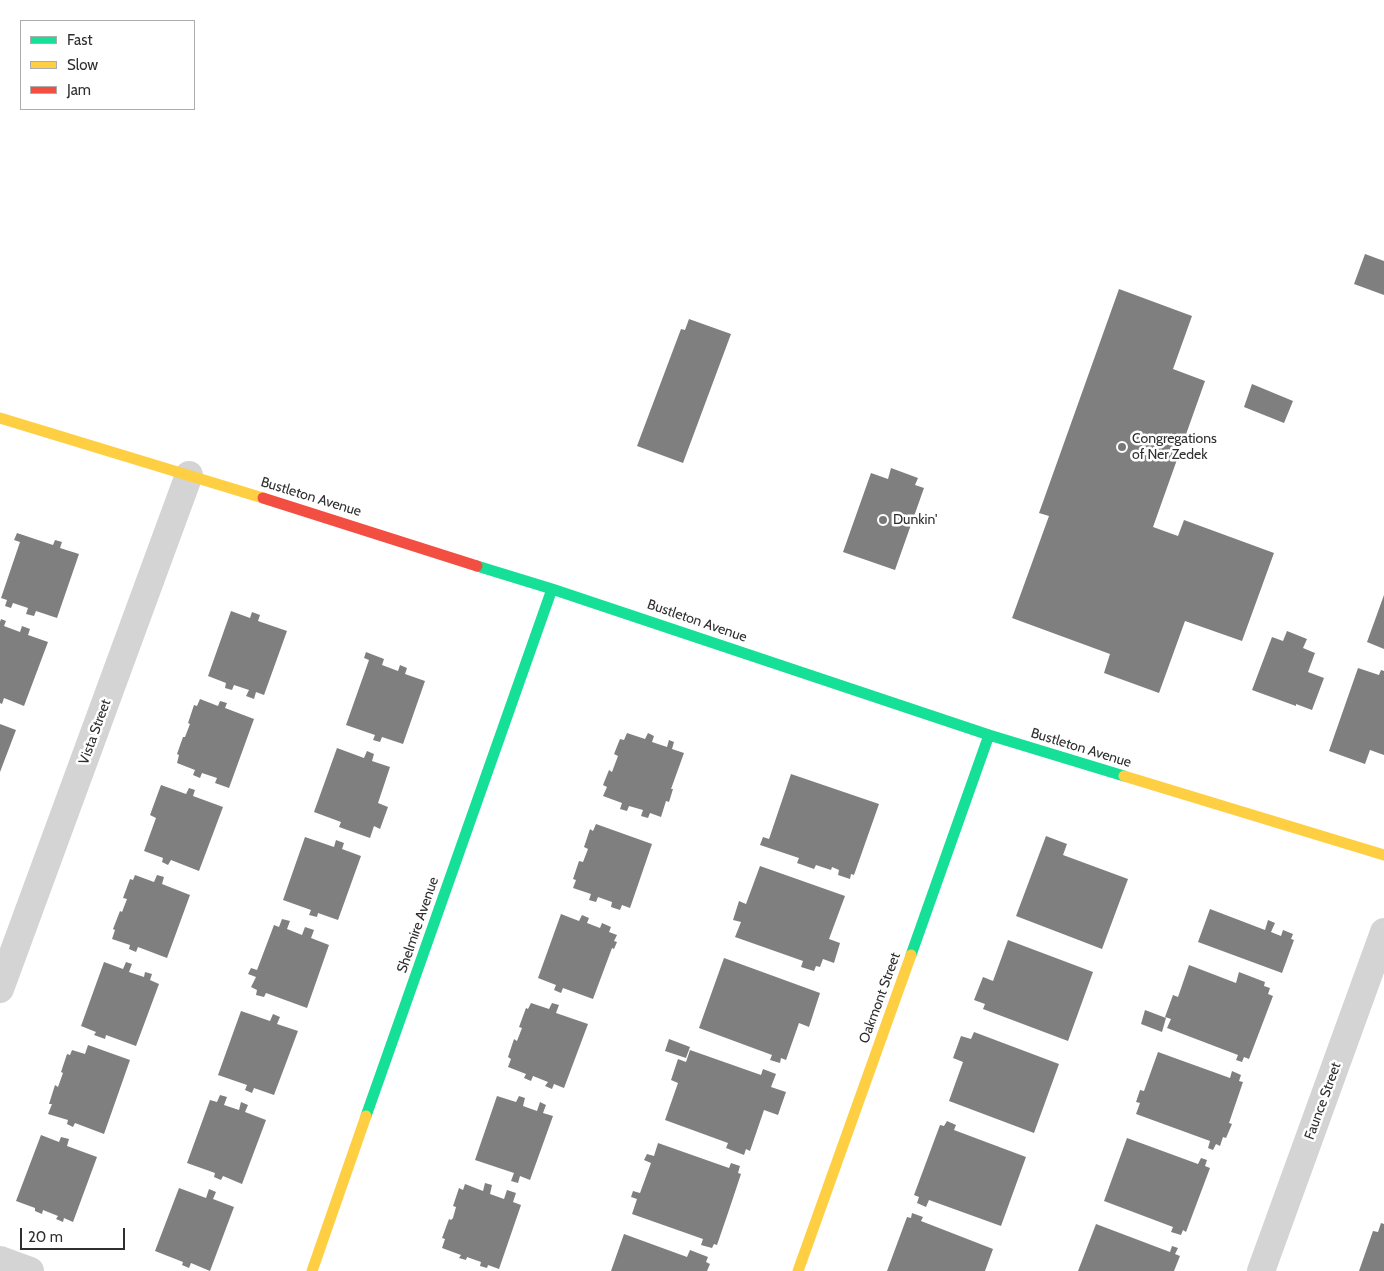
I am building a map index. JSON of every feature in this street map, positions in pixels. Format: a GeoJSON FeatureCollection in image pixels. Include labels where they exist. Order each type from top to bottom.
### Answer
{"type":"FeatureCollection","features":[{"type":"Feature","properties":{"kind":"main road","name":"Bustleton Avenue"},"geometry":{"type":"LineString","coordinates":[[0,418],[552,589],[989,735],[1384,855]]}},
{"type":"Feature","properties":{"kind":"main road","name":"Shelmire Avenue"},"geometry":{"type":"LineString","coordinates":[[312,1271],[552,589]]}},
{"type":"Feature","properties":{"kind":"main road","name":"Oakmont Street"},"geometry":{"type":"LineString","coordinates":[[798,1271],[989,735]]}},
{"type":"Feature","properties":{"kind":"street","name":"Vista Street"},"geometry":{"type":"LineString","coordinates":[[0,989],[189,475]]}},
{"type":"Feature","properties":{"kind":"street","name":"Faunce Street"},"geometry":{"type":"LineString","coordinates":[[1261,1271],[1384,932]]}},
{"type":"Feature","properties":{"kind":"street"},"geometry":{"type":"LineString","coordinates":[[0,1260],[30,1271]]}},
{"type":"Feature","properties":{"kind":"building"},"geometry":{"type":"Polygon","coordinates":[[[1365,254],[1384,261],[1384,295],[1354,284],[1365,254]]]}},
{"type":"Feature","properties":{"kind":"building","name":"Congregations of Ner Zedek"},"geometry":{"type":"Polygon","coordinates":[[[1119,289],[1192,316],[1173,369],[1205,381],[1153,527],[1178,536],[1184,520],[1274,553],[1242,641],[1185,621],[1159,693],[1104,673],[1110,654],[1012,618],[1049,516],[1039,513],[1119,289]]]}},
{"type":"Feature","properties":{"kind":"building"},"geometry":{"type":"Polygon","coordinates":[[[689,319],[731,334],[683,463],[637,446],[681,329],[685,330],[689,319]]]}},
{"type":"Feature","properties":{"kind":"building"},"geometry":{"type":"Polygon","coordinates":[[[1252,384],[1293,401],[1284,423],[1244,407],[1252,384]]]}},
{"type":"Feature","properties":{"kind":"building","name":"Dunkin'"},"geometry":{"type":"Polygon","coordinates":[[[891,468],[918,478],[915,485],[924,488],[895,570],[843,552],[871,473],[888,479],[891,468]]]}},
{"type":"Feature","properties":{"kind":"building"},"geometry":{"type":"Polygon","coordinates":[[[17,533],[53,545],[55,540],[62,542],[60,548],[79,554],[57,618],[36,611],[34,616],[26,614],[28,608],[13,603],[11,608],[5,606],[7,600],[1,598],[20,542],[14,540],[17,533]]]}},
{"type":"Feature","properties":{"kind":"building"},"geometry":{"type":"Polygon","coordinates":[[[1384,595],[1384,649],[1367,642],[1384,595]]]}},
{"type":"Feature","properties":{"kind":"building"},"geometry":{"type":"Polygon","coordinates":[[[231,611],[250,618],[252,612],[260,615],[258,621],[287,631],[264,695],[256,692],[254,699],[246,696],[249,690],[234,685],[232,690],[225,688],[226,683],[208,676],[231,611]]]}},
{"type":"Feature","properties":{"kind":"building"},"geometry":{"type":"Polygon","coordinates":[[[1,619],[6,621],[4,626],[20,632],[22,626],[30,629],[28,635],[48,642],[24,706],[4,698],[2,704],[0,703],[1,619]]]}},
{"type":"Feature","properties":{"kind":"building"},"geometry":{"type":"Polygon","coordinates":[[[1287,631],[1307,639],[1303,648],[1315,653],[1308,672],[1324,678],[1312,710],[1252,690],[1272,637],[1283,641],[1287,631]]]}},
{"type":"Feature","properties":{"kind":"building"},"geometry":{"type":"Polygon","coordinates":[[[366,652],[384,659],[382,665],[398,671],[400,665],[407,668],[405,674],[425,681],[403,744],[382,737],[380,742],[373,740],[375,735],[346,725],[369,660],[364,658],[366,652]]]}},
{"type":"Feature","properties":{"kind":"building"},"geometry":{"type":"Polygon","coordinates":[[[1358,668],[1379,675],[1381,670],[1384,671],[1384,755],[1370,750],[1365,764],[1329,751],[1358,668]]]}},
{"type":"Feature","properties":{"kind":"building"},"geometry":{"type":"Polygon","coordinates":[[[200,699],[218,706],[220,701],[227,703],[225,708],[254,719],[229,788],[215,783],[217,778],[202,773],[200,778],[193,775],[195,770],[177,763],[179,755],[177,754],[190,724],[188,723],[194,705],[197,706],[200,699]]]}},
{"type":"Feature","properties":{"kind":"building"},"geometry":{"type":"Polygon","coordinates":[[[0,724],[16,730],[0,772],[0,724]]]}},
{"type":"Feature","properties":{"kind":"building"},"geometry":{"type":"Polygon","coordinates":[[[627,733],[645,739],[648,733],[654,736],[652,742],[667,747],[669,740],[674,742],[672,749],[684,753],[671,789],[673,789],[669,802],[666,801],[661,817],[650,813],[648,818],[641,816],[643,810],[629,806],[627,811],[620,809],[622,803],[603,796],[607,787],[603,785],[609,770],[612,772],[618,756],[614,754],[620,739],[624,740],[627,733]]]}},
{"type":"Feature","properties":{"kind":"building"},"geometry":{"type":"Polygon","coordinates":[[[337,748],[364,758],[367,751],[374,754],[372,761],[390,767],[378,803],[388,807],[380,829],[374,826],[370,838],[339,827],[341,822],[314,812],[337,748]]]}},
{"type":"Feature","properties":{"kind":"building"},"geometry":{"type":"Polygon","coordinates":[[[791,774],[879,804],[854,875],[851,874],[850,879],[838,875],[839,870],[832,867],[831,870],[816,865],[814,869],[797,863],[799,858],[760,845],[763,837],[769,839],[791,774]]]}},
{"type":"Feature","properties":{"kind":"building"},"geometry":{"type":"Polygon","coordinates":[[[161,785],[186,794],[189,788],[195,790],[193,796],[223,807],[199,871],[171,860],[168,865],[162,862],[163,858],[144,851],[156,818],[150,815],[161,785]]]}},
{"type":"Feature","properties":{"kind":"building"},"geometry":{"type":"Polygon","coordinates":[[[596,824],[652,844],[630,908],[622,905],[620,910],[611,907],[612,902],[598,897],[596,902],[589,900],[591,894],[573,888],[576,880],[573,879],[579,861],[583,862],[588,849],[584,847],[590,829],[593,831],[596,824]]]}},
{"type":"Feature","properties":{"kind":"building"},"geometry":{"type":"Polygon","coordinates":[[[1046,836],[1067,844],[1063,855],[1128,879],[1102,949],[1016,916],[1046,836]]]}},
{"type":"Feature","properties":{"kind":"building"},"geometry":{"type":"Polygon","coordinates":[[[305,837],[334,847],[336,840],[344,843],[342,849],[361,856],[338,920],[318,913],[317,917],[309,915],[311,910],[283,900],[305,837]]]}},
{"type":"Feature","properties":{"kind":"building"},"geometry":{"type":"Polygon","coordinates":[[[760,866],[845,896],[829,939],[840,943],[834,963],[823,959],[820,967],[816,966],[814,971],[801,967],[803,961],[735,937],[741,922],[733,920],[739,901],[746,904],[760,866]]]}},
{"type":"Feature","properties":{"kind":"building"},"geometry":{"type":"Polygon","coordinates":[[[135,875],[154,882],[157,875],[164,877],[162,884],[190,895],[167,958],[138,947],[136,952],[129,949],[130,945],[112,939],[115,930],[113,929],[127,899],[123,898],[130,879],[133,880],[135,875]]]}},
{"type":"Feature","properties":{"kind":"building"},"geometry":{"type":"Polygon","coordinates":[[[1210,909],[1265,930],[1268,920],[1275,923],[1271,932],[1281,936],[1283,930],[1293,934],[1291,939],[1294,940],[1282,973],[1198,942],[1210,909]]]}},
{"type":"Feature","properties":{"kind":"building"},"geometry":{"type":"Polygon","coordinates":[[[561,914],[579,921],[582,915],[589,918],[587,923],[600,928],[602,923],[611,927],[609,932],[617,935],[614,941],[617,942],[614,949],[612,948],[593,999],[563,988],[561,993],[554,990],[556,985],[538,978],[561,914]]]}},
{"type":"Feature","properties":{"kind":"building"},"geometry":{"type":"Polygon","coordinates":[[[282,919],[290,921],[287,929],[302,935],[305,927],[314,930],[311,938],[329,945],[307,1008],[266,993],[264,997],[256,995],[257,990],[251,987],[256,977],[248,974],[251,968],[257,970],[274,925],[279,927],[282,919]]]}},
{"type":"Feature","properties":{"kind":"building"},"geometry":{"type":"Polygon","coordinates":[[[1008,940],[1093,972],[1068,1041],[983,1009],[985,1004],[974,1000],[983,977],[993,981],[1008,940]]]}},
{"type":"Feature","properties":{"kind":"building"},"geometry":{"type":"Polygon","coordinates":[[[724,958],[820,993],[809,1027],[799,1023],[786,1060],[781,1058],[780,1063],[770,1060],[772,1055],[699,1028],[724,958]]]}},
{"type":"Feature","properties":{"kind":"building"},"geometry":{"type":"Polygon","coordinates":[[[104,962],[123,969],[126,962],[132,964],[129,972],[144,977],[145,972],[152,974],[150,980],[159,984],[136,1046],[106,1035],[105,1039],[94,1035],[96,1032],[81,1026],[104,962]]]}},
{"type":"Feature","properties":{"kind":"building"},"geometry":{"type":"Polygon","coordinates":[[[1189,965],[1236,983],[1239,972],[1265,982],[1264,986],[1270,988],[1268,994],[1273,996],[1249,1059],[1244,1057],[1242,1062],[1236,1060],[1238,1055],[1167,1028],[1171,1019],[1165,1017],[1173,995],[1178,997],[1189,965]]]}},
{"type":"Feature","properties":{"kind":"building"},"geometry":{"type":"Polygon","coordinates":[[[531,1003],[549,1009],[552,1003],[559,1005],[556,1013],[588,1024],[564,1088],[554,1084],[552,1089],[545,1086],[548,1082],[533,1076],[531,1081],[524,1078],[526,1074],[508,1067],[511,1059],[508,1057],[514,1039],[517,1041],[522,1028],[519,1027],[526,1008],[528,1009],[531,1003]]]}},
{"type":"Feature","properties":{"kind":"building"},"geometry":{"type":"Polygon","coordinates":[[[1145,1010],[1166,1018],[1162,1032],[1141,1024],[1145,1010]]]}},
{"type":"Feature","properties":{"kind":"building"},"geometry":{"type":"Polygon","coordinates":[[[241,1011],[270,1021],[273,1014],[280,1017],[277,1024],[298,1031],[274,1095],[254,1088],[252,1093],[245,1090],[247,1085],[218,1075],[241,1011]]]}},
{"type":"Feature","properties":{"kind":"building"},"geometry":{"type":"Polygon","coordinates":[[[974,1032],[1059,1064],[1034,1133],[949,1101],[963,1062],[953,1058],[961,1036],[971,1039],[974,1032]]]}},
{"type":"Feature","properties":{"kind":"building"},"geometry":{"type":"Polygon","coordinates":[[[669,1039],[690,1047],[686,1058],[665,1051],[669,1039]]]}},
{"type":"Feature","properties":{"kind":"building"},"geometry":{"type":"Polygon","coordinates":[[[88,1045],[130,1060],[104,1134],[75,1123],[73,1127],[67,1124],[68,1120],[48,1114],[52,1104],[49,1104],[55,1085],[58,1087],[67,1054],[70,1055],[72,1050],[85,1054],[88,1045]]]}},
{"type":"Feature","properties":{"kind":"building"},"geometry":{"type":"Polygon","coordinates":[[[690,1050],[761,1075],[763,1069],[776,1074],[771,1087],[786,1092],[778,1115],[764,1110],[750,1151],[746,1149],[744,1155],[726,1148],[728,1143],[665,1120],[678,1083],[671,1080],[678,1059],[686,1062],[690,1050]]]}},
{"type":"Feature","properties":{"kind":"building"},"geometry":{"type":"Polygon","coordinates":[[[1158,1052],[1230,1078],[1232,1071],[1241,1075],[1239,1081],[1243,1082],[1229,1123],[1232,1124],[1226,1138],[1223,1137],[1220,1146],[1216,1144],[1213,1150],[1208,1148],[1210,1141],[1136,1114],[1140,1103],[1136,1102],[1140,1090],[1144,1091],[1158,1052]]]}},
{"type":"Feature","properties":{"kind":"building"},"geometry":{"type":"Polygon","coordinates":[[[220,1095],[227,1097],[224,1105],[239,1110],[241,1102],[248,1105],[245,1112],[266,1120],[242,1184],[223,1176],[221,1180],[214,1177],[215,1173],[187,1163],[210,1100],[217,1102],[220,1095]]]}},
{"type":"Feature","properties":{"kind":"building"},"geometry":{"type":"Polygon","coordinates":[[[497,1096],[516,1102],[519,1096],[525,1098],[523,1106],[537,1111],[540,1102],[546,1105],[543,1113],[553,1116],[530,1180],[520,1176],[518,1183],[511,1181],[514,1173],[475,1160],[497,1096]]]}},
{"type":"Feature","properties":{"kind":"building"},"geometry":{"type":"Polygon","coordinates":[[[947,1121],[956,1125],[954,1130],[1026,1157],[1001,1226],[929,1200],[926,1207],[917,1203],[919,1197],[914,1195],[940,1125],[944,1126],[947,1121]]]}},
{"type":"Feature","properties":{"kind":"building"},"geometry":{"type":"Polygon","coordinates":[[[41,1135],[59,1142],[61,1137],[69,1139],[67,1146],[97,1157],[73,1222],[64,1218],[63,1222],[56,1219],[58,1216],[43,1210],[42,1214],[35,1211],[35,1208],[16,1201],[41,1135]]]}},
{"type":"Feature","properties":{"kind":"building"},"geometry":{"type":"Polygon","coordinates":[[[1127,1138],[1198,1164],[1201,1158],[1207,1160],[1205,1166],[1210,1168],[1186,1232],[1183,1230],[1181,1235],[1171,1232],[1173,1227],[1104,1201],[1127,1138]]]}},
{"type":"Feature","properties":{"kind":"building"},"geometry":{"type":"Polygon","coordinates":[[[658,1143],[729,1168],[731,1163],[740,1166],[738,1173],[741,1174],[729,1210],[717,1245],[714,1244],[712,1248],[701,1245],[703,1239],[632,1214],[637,1199],[631,1197],[633,1191],[640,1193],[651,1163],[644,1160],[647,1154],[654,1156],[658,1143]]]}},
{"type":"Feature","properties":{"kind":"building"},"geometry":{"type":"Polygon","coordinates":[[[485,1183],[492,1185],[490,1194],[504,1199],[507,1190],[516,1193],[513,1202],[521,1205],[499,1269],[488,1265],[487,1268],[480,1266],[481,1262],[467,1257],[466,1260],[459,1258],[461,1255],[442,1248],[445,1239],[442,1238],[449,1219],[453,1218],[456,1207],[453,1206],[459,1188],[463,1190],[465,1184],[483,1191],[485,1183]]]}},
{"type":"Feature","properties":{"kind":"building"},"geometry":{"type":"Polygon","coordinates":[[[179,1188],[206,1198],[209,1189],[216,1192],[213,1199],[234,1207],[210,1271],[191,1263],[189,1268],[182,1265],[183,1262],[155,1251],[179,1188]]]}},
{"type":"Feature","properties":{"kind":"building"},"geometry":{"type":"Polygon","coordinates":[[[912,1213],[923,1217],[921,1221],[993,1249],[985,1271],[887,1271],[907,1217],[911,1218],[912,1213]]]}},
{"type":"Feature","properties":{"kind":"building"},"geometry":{"type":"Polygon","coordinates":[[[1381,1223],[1384,1224],[1384,1271],[1359,1271],[1373,1231],[1378,1232],[1381,1223]]]}},
{"type":"Feature","properties":{"kind":"building"},"geometry":{"type":"Polygon","coordinates":[[[1096,1224],[1170,1252],[1172,1246],[1178,1248],[1175,1254],[1180,1256],[1174,1271],[1078,1271],[1096,1224]]]}},
{"type":"Feature","properties":{"kind":"building"},"geometry":{"type":"Polygon","coordinates":[[[624,1234],[687,1257],[690,1250],[708,1257],[706,1262],[710,1264],[707,1271],[611,1271],[624,1234]]]}},
{"type":"Feature","properties":{"kind":"traffic: fast"},"geometry":{"type":"LineString","coordinates":[[477,566],[552,589],[989,735],[1124,776]]}},
{"type":"Feature","properties":{"kind":"traffic: fast"},"geometry":{"type":"LineString","coordinates":[[366,1116],[552,589]]}},
{"type":"Feature","properties":{"kind":"traffic: fast"},"geometry":{"type":"LineString","coordinates":[[911,955],[989,735]]}},
{"type":"Feature","properties":{"kind":"traffic: slow"},"geometry":{"type":"LineString","coordinates":[[0,418],[263,498]]}},
{"type":"Feature","properties":{"kind":"traffic: slow"},"geometry":{"type":"LineString","coordinates":[[1124,776],[1384,855]]}},
{"type":"Feature","properties":{"kind":"traffic: slow"},"geometry":{"type":"LineString","coordinates":[[798,1271],[911,955]]}},
{"type":"Feature","properties":{"kind":"traffic: slow"},"geometry":{"type":"LineString","coordinates":[[312,1271],[366,1116]]}},
{"type":"Feature","properties":{"kind":"traffic: jam"},"geometry":{"type":"LineString","coordinates":[[263,498],[477,566]]}},
{"type":"Feature","properties":{"kind":"place","name":"Congregations of Ner Zedek"},"geometry":{"type":"Point","coordinates":[1122,447]}},
{"type":"Feature","properties":{"kind":"place","name":"Dunkin'"},"geometry":{"type":"Point","coordinates":[883,520]}}]}
